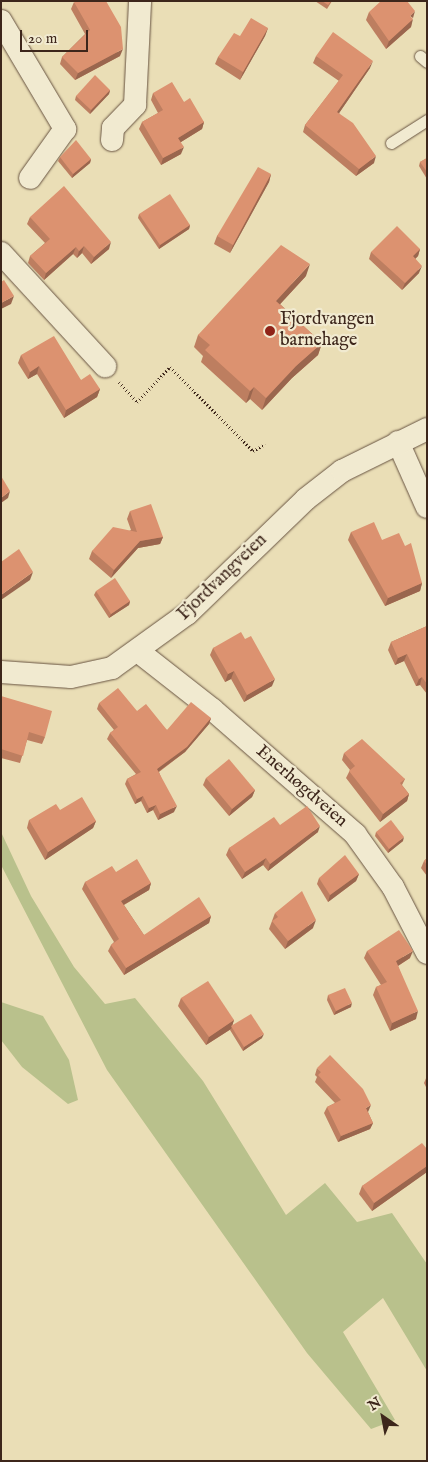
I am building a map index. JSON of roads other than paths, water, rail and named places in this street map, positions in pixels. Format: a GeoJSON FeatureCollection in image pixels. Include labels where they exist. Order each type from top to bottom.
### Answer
{"type":"FeatureCollection","features":[{"type":"Feature","properties":{"kind":"street"},"geometry":{"type":"LineString","coordinates":[[112,140],[113,128],[134,105],[140,1]]}},
{"type":"Feature","properties":{"kind":"street"},"geometry":{"type":"LineString","coordinates":[[1,21],[65,129],[30,178]]}},
{"type":"Feature","properties":{"kind":"street"},"geometry":{"type":"LineString","coordinates":[[1,253],[104,366]]}},
{"type":"Feature","properties":{"kind":"street","name":"Fjordvangveien"},"geometry":{"type":"LineString","coordinates":[[1,672],[71,677],[112,668],[139,652],[187,614],[306,499],[342,471],[427,429]]}},
{"type":"Feature","properties":{"kind":"street"},"geometry":{"type":"LineString","coordinates":[[398,442],[427,507]]}},
{"type":"Feature","properties":{"kind":"street","name":"Enerhøgdveien"},"geometry":{"type":"LineString","coordinates":[[139,652],[214,710],[355,834],[393,886],[427,953]]}},
{"type":"Feature","properties":{"kind":"lane"},"geometry":{"type":"LineString","coordinates":[[391,143],[427,120]]}},
{"type":"Feature","properties":{"kind":"place","name":"Fjordvangen barnehage"},"geometry":{"type":"Point","coordinates":[270,331]}}]}
